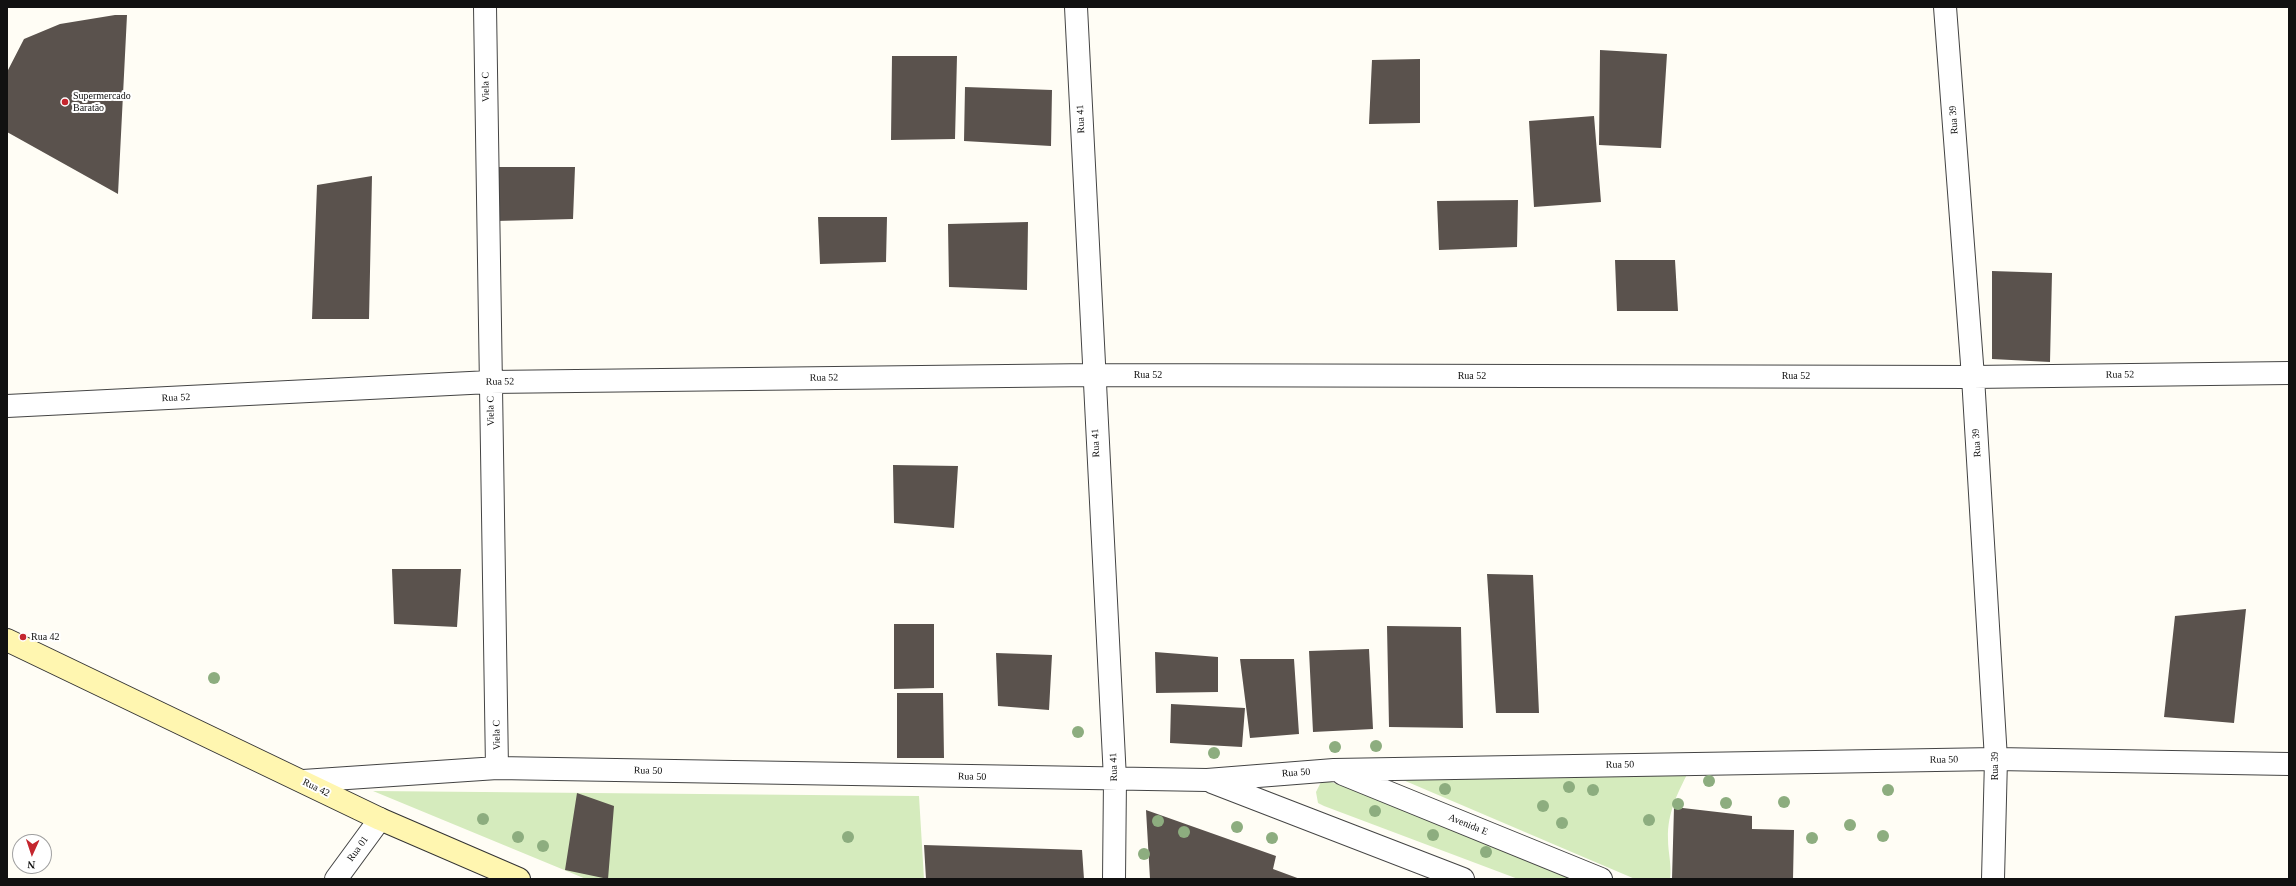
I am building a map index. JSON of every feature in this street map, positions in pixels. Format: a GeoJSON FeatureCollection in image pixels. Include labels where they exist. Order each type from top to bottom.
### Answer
{"type":"FeatureCollection","features":[{"type":"Feature","properties":{"kind":"street","name":"Viela C"},"geometry":{"type":"LineString","coordinates":[[485,7],[497,768]]}},
{"type":"Feature","properties":{"kind":"street","name":"Rua 41"},"geometry":{"type":"LineString","coordinates":[[1076,7],[1093,375],[1115,779],[1114,879]]}},
{"type":"Feature","properties":{"kind":"street","name":"Rua 39"},"geometry":{"type":"LineString","coordinates":[[1945,7],[1973,377],[1996,759],[1993,879]]}},
{"type":"Feature","properties":{"kind":"street","name":"Rua 52"},"geometry":{"type":"LineString","coordinates":[[7,406],[490,382],[1093,375],[1973,377],[2289,373]]}},
{"type":"Feature","properties":{"kind":"street","name":"Rua 42"},"geometry":{"type":"LineString","coordinates":[[7,640],[380,819],[519,879]]}},
{"type":"Feature","properties":{"kind":"street","name":"Rua 50"},"geometry":{"type":"LineString","coordinates":[[303,781],[497,768],[1207,780],[1334,770],[1996,759],[2289,764]]}},
{"type":"Feature","properties":{"kind":"street","name":"Avenida E"},"geometry":{"type":"LineString","coordinates":[[1334,770],[1601,879]]}},
{"type":"Feature","properties":{"kind":"street"},"geometry":{"type":"LineString","coordinates":[[1207,780],[1463,879]]}},
{"type":"Feature","properties":{"kind":"street","name":"Rua 01"},"geometry":{"type":"LineString","coordinates":[[336,879],[380,819]]}},
{"type":"Feature","properties":{"kind":"green space"},"geometry":{"type":"Polygon","coordinates":[[[1691,767],[1678,793],[1669,820],[1668,839],[1671,869],[1670,879],[1635,879],[1396,777],[1691,767]]]}},
{"type":"Feature","properties":{"kind":"green space"},"geometry":{"type":"Polygon","coordinates":[[[1328,781],[1388,802],[1575,879],[1518,879],[1324,806],[1318,803],[1316,792],[1321,782],[1328,781]]]}},
{"type":"Feature","properties":{"kind":"green space"},"geometry":{"type":"Polygon","coordinates":[[[373,791],[919,796],[924,879],[586,879],[373,791]]]}},
{"type":"Feature","properties":{"kind":"building","name":"Supermercado Baratão"},"geometry":{"type":"Polygon","coordinates":[[[115,15],[127,15],[118,194],[7,132],[7,72],[24,39],[60,24],[115,15]]]}},
{"type":"Feature","properties":{"kind":"building"},"geometry":{"type":"Polygon","coordinates":[[[1600,50],[1667,54],[1661,148],[1599,145],[1600,50]]]}},
{"type":"Feature","properties":{"kind":"building"},"geometry":{"type":"Polygon","coordinates":[[[892,56],[957,56],[955,139],[891,140],[892,56]]]}},
{"type":"Feature","properties":{"kind":"building"},"geometry":{"type":"Polygon","coordinates":[[[1420,59],[1420,123],[1369,124],[1372,60],[1420,59]]]}},
{"type":"Feature","properties":{"kind":"building"},"geometry":{"type":"Polygon","coordinates":[[[965,87],[1052,90],[1051,146],[964,141],[965,87]]]}},
{"type":"Feature","properties":{"kind":"building"},"geometry":{"type":"Polygon","coordinates":[[[1594,116],[1601,202],[1534,207],[1529,121],[1594,116]]]}},
{"type":"Feature","properties":{"kind":"building"},"geometry":{"type":"Polygon","coordinates":[[[495,167],[575,167],[573,219],[496,221],[495,167]]]}},
{"type":"Feature","properties":{"kind":"building"},"geometry":{"type":"Polygon","coordinates":[[[372,176],[369,319],[312,319],[317,185],[372,176]]]}},
{"type":"Feature","properties":{"kind":"building"},"geometry":{"type":"Polygon","coordinates":[[[1518,200],[1517,247],[1439,250],[1437,201],[1518,200]]]}},
{"type":"Feature","properties":{"kind":"building"},"geometry":{"type":"Polygon","coordinates":[[[818,217],[887,217],[886,262],[820,264],[818,217]]]}},
{"type":"Feature","properties":{"kind":"building"},"geometry":{"type":"Polygon","coordinates":[[[1028,222],[1027,290],[949,287],[948,224],[1028,222]]]}},
{"type":"Feature","properties":{"kind":"building"},"geometry":{"type":"Polygon","coordinates":[[[1615,260],[1675,260],[1678,311],[1617,311],[1615,260]]]}},
{"type":"Feature","properties":{"kind":"building"},"geometry":{"type":"Polygon","coordinates":[[[1992,271],[2052,273],[2050,362],[1992,359],[1992,271]]]}},
{"type":"Feature","properties":{"kind":"building"},"geometry":{"type":"Polygon","coordinates":[[[893,465],[958,466],[954,528],[894,523],[893,465]]]}},
{"type":"Feature","properties":{"kind":"building"},"geometry":{"type":"Polygon","coordinates":[[[392,569],[461,569],[457,627],[394,624],[392,569]]]}},
{"type":"Feature","properties":{"kind":"building"},"geometry":{"type":"Polygon","coordinates":[[[1487,574],[1533,575],[1539,713],[1496,713],[1487,574]]]}},
{"type":"Feature","properties":{"kind":"building"},"geometry":{"type":"Polygon","coordinates":[[[2246,609],[2234,723],[2164,717],[2175,616],[2246,609]]]}},
{"type":"Feature","properties":{"kind":"building"},"geometry":{"type":"Polygon","coordinates":[[[894,624],[934,624],[934,688],[894,689],[894,624]]]}},
{"type":"Feature","properties":{"kind":"building"},"geometry":{"type":"Polygon","coordinates":[[[1387,626],[1461,627],[1463,728],[1389,727],[1387,626]]]}},
{"type":"Feature","properties":{"kind":"building"},"geometry":{"type":"Polygon","coordinates":[[[1369,649],[1373,729],[1313,732],[1309,651],[1369,649]]]}},
{"type":"Feature","properties":{"kind":"building"},"geometry":{"type":"Polygon","coordinates":[[[1155,652],[1218,657],[1218,692],[1156,693],[1155,652]]]}},
{"type":"Feature","properties":{"kind":"building"},"geometry":{"type":"Polygon","coordinates":[[[996,653],[1052,655],[1049,710],[998,706],[996,653]]]}},
{"type":"Feature","properties":{"kind":"building"},"geometry":{"type":"Polygon","coordinates":[[[1240,659],[1294,659],[1299,734],[1250,738],[1240,659]]]}},
{"type":"Feature","properties":{"kind":"building"},"geometry":{"type":"Polygon","coordinates":[[[897,693],[943,693],[944,758],[897,758],[897,693]]]}},
{"type":"Feature","properties":{"kind":"building"},"geometry":{"type":"Polygon","coordinates":[[[1171,704],[1245,708],[1242,747],[1170,743],[1171,704]]]}},
{"type":"Feature","properties":{"kind":"building"},"geometry":{"type":"Polygon","coordinates":[[[577,793],[614,806],[608,879],[565,870],[577,793]]]}},
{"type":"Feature","properties":{"kind":"building"},"geometry":{"type":"Polygon","coordinates":[[[1674,807],[1752,816],[1752,829],[1794,830],[1793,879],[1672,879],[1674,807]]]}},
{"type":"Feature","properties":{"kind":"building"},"geometry":{"type":"Polygon","coordinates":[[[1146,810],[1276,856],[1273,869],[1300,879],[1150,879],[1146,810]]]}},
{"type":"Feature","properties":{"kind":"building"},"geometry":{"type":"Polygon","coordinates":[[[924,845],[1082,850],[1084,879],[926,879],[924,845]]]}},
{"type":"Feature","properties":{"kind":"place","name":"Supermercado Baratão"},"geometry":{"type":"Point","coordinates":[65,102]}},
{"type":"Feature","properties":{"kind":"place","name":"Rua 42"},"geometry":{"type":"Point","coordinates":[23,637]}}]}
